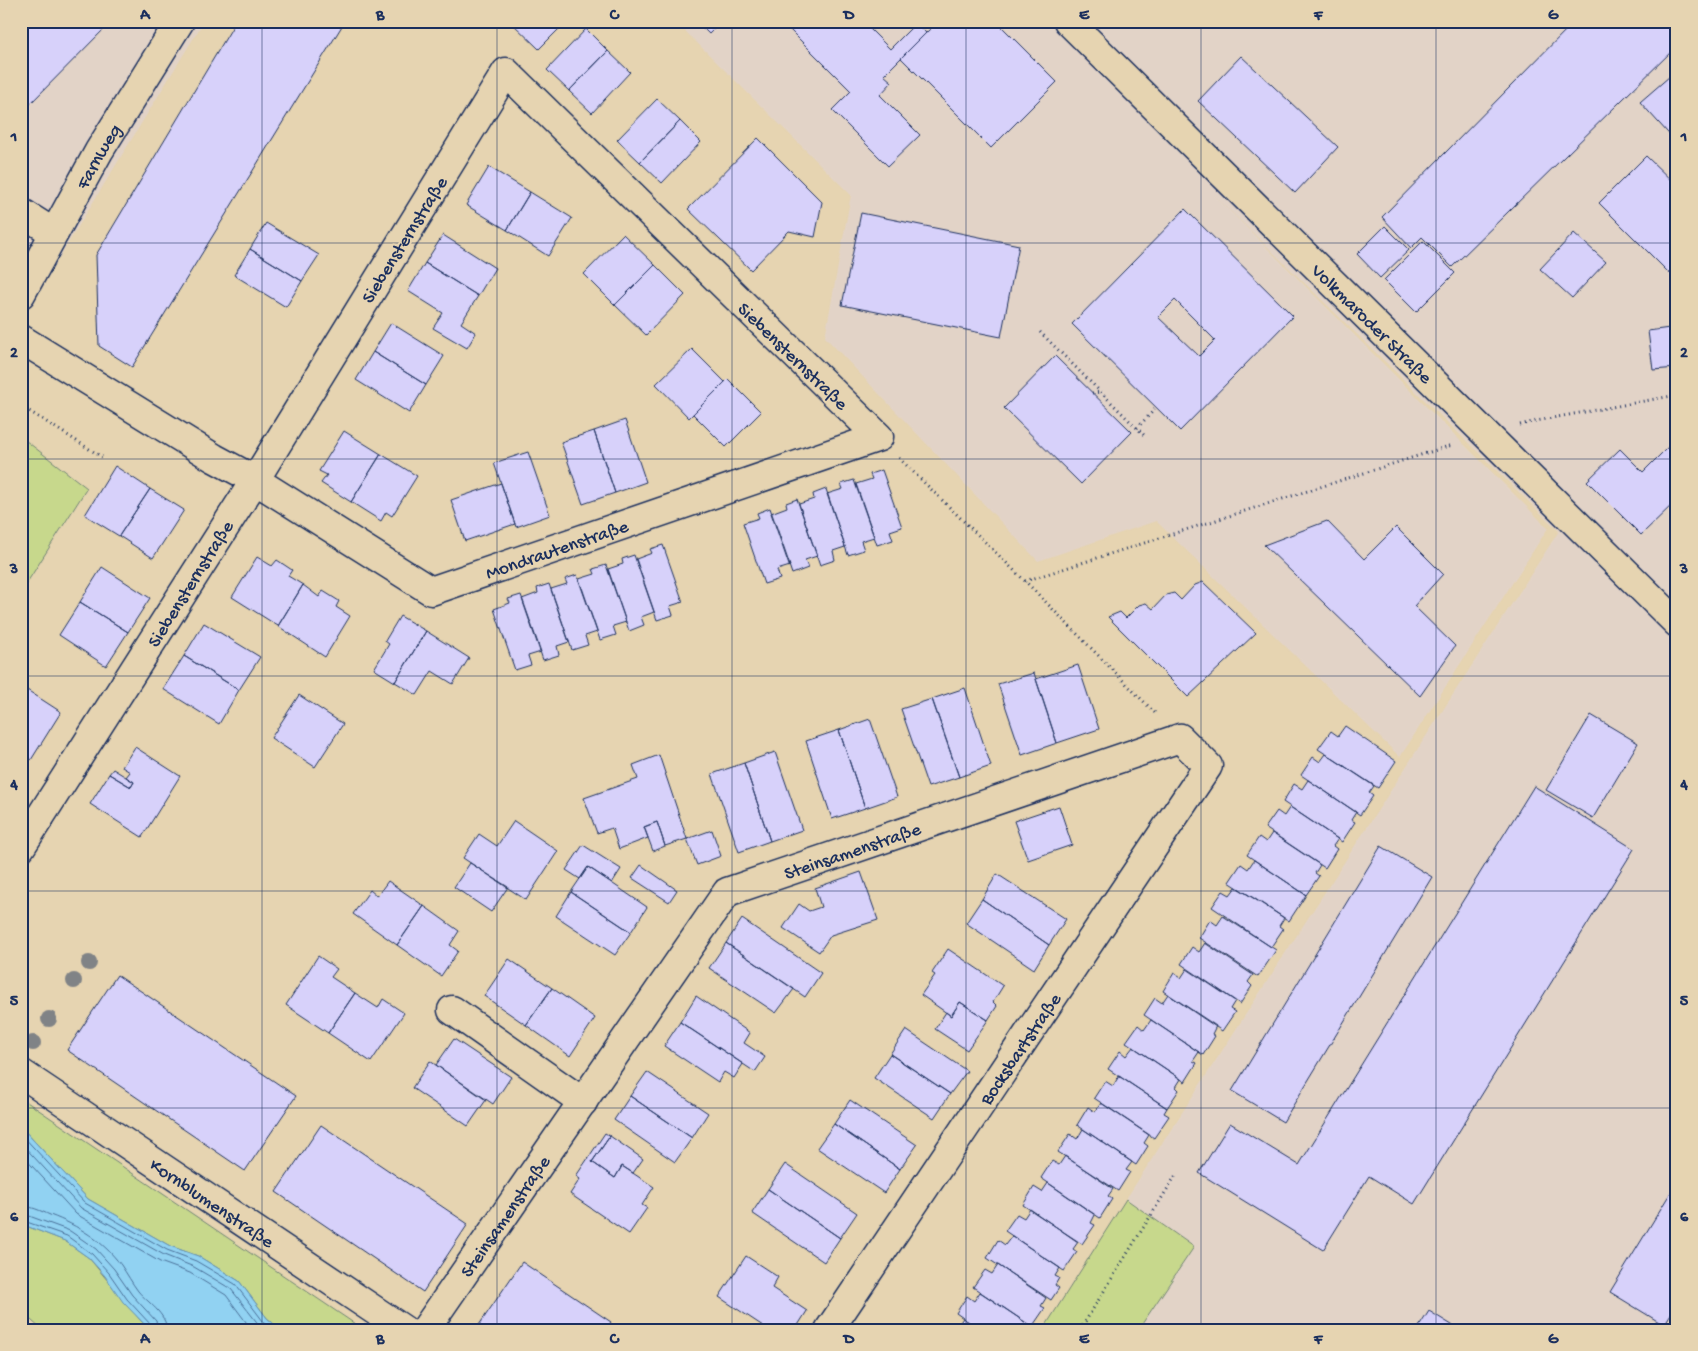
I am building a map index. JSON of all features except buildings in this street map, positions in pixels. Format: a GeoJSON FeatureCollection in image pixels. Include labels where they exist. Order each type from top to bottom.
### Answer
{"type":"FeatureCollection","features":[{"type":"Feature","properties":{"kind":"street","name":"Farnweg"},"geometry":{"type":"LineString","coordinates":[[21,294],[99,151],[180,21]]}},
{"type":"Feature","properties":{"kind":"street","name":"Volkmaroder Straße"},"geometry":{"type":"LineString","coordinates":[[1068,21],[1677,623]]}},
{"type":"Feature","properties":{"kind":"street","name":"Siebensternstraße"},"geometry":{"type":"LineString","coordinates":[[21,847],[255,480],[506,72],[879,438]]}},
{"type":"Feature","properties":{"kind":"street"},"geometry":{"type":"LineString","coordinates":[[21,212],[54,233]]}},
{"type":"Feature","properties":{"kind":"street"},"geometry":{"type":"LineString","coordinates":[[21,339],[214,458],[255,480]]}},
{"type":"Feature","properties":{"kind":"street","name":"Mondrautenstraße"},"geometry":{"type":"LineString","coordinates":[[255,480],[431,591],[879,438]]}},
{"type":"Feature","properties":{"kind":"street","name":"Bocksbartstraße"},"geometry":{"type":"LineString","coordinates":[[829,1330],[1208,766],[1180,738]]}},
{"type":"Feature","properties":{"kind":"street","name":"Steinsamenstraße"},"geometry":{"type":"LineString","coordinates":[[425,1330],[727,892],[1180,738]]}},
{"type":"Feature","properties":{"kind":"street"},"geometry":{"type":"LineString","coordinates":[[452,1010],[583,1102]]}},
{"type":"Feature","properties":{"kind":"street","name":"Kornblumenstraße"},"geometry":{"type":"LineString","coordinates":[[21,1073],[404,1330]]}},
{"type":"Feature","properties":{"kind":"path"},"geometry":{"type":"LineString","coordinates":[[1040,332],[1145,436]]}},
{"type":"Feature","properties":{"kind":"path"},"geometry":{"type":"LineString","coordinates":[[1092,393],[1100,392]]}},
{"type":"Feature","properties":{"kind":"path"},"geometry":{"type":"LineString","coordinates":[[1025,581],[1485,434],[1536,421],[1677,395]]}},
{"type":"Feature","properties":{"kind":"path"},"geometry":{"type":"LineString","coordinates":[[21,406],[102,457]]}},
{"type":"Feature","properties":{"kind":"path"},"geometry":{"type":"LineString","coordinates":[[1138,428],[1157,407]]}},
{"type":"Feature","properties":{"kind":"path"},"geometry":{"type":"LineString","coordinates":[[879,438],[1025,581],[1180,738]]}},
{"type":"Feature","properties":{"kind":"path"},"geometry":{"type":"LineString","coordinates":[[1080,1330],[1176,1175]]}},
{"type":"Feature","properties":{"kind":"shaded area"},"geometry":{"type":"Polygon","coordinates":[[[21,21],[204,21],[21,320],[21,21]]]}},
{"type":"Feature","properties":{"kind":"shaded area"},"geometry":{"type":"Polygon","coordinates":[[[675,21],[1677,21],[1677,1330],[1138,1330],[1194,1247],[1126,1199],[1559,531],[1211,192],[1548,528],[1400,757],[1156,521],[1038,561],[825,337],[851,195],[675,21]]]}},
{"type":"Feature","properties":{"kind":"green space"},"geometry":{"type":"Polygon","coordinates":[[[21,437],[87,488],[21,592],[21,437]]]}},
{"type":"Feature","properties":{"kind":"green space"},"geometry":{"type":"Polygon","coordinates":[[[21,1098],[364,1330],[281,1330],[267,1318],[239,1281],[198,1256],[170,1246],[88,1199],[21,1127],[21,1098]]]}},
{"type":"Feature","properties":{"kind":"green space"},"geometry":{"type":"Polygon","coordinates":[[[1126,1199],[1194,1247],[1138,1330],[1043,1330],[1126,1199]]]}},
{"type":"Feature","properties":{"kind":"green space"},"geometry":{"type":"Polygon","coordinates":[[[21,1224],[65,1241],[89,1258],[150,1330],[42,1330],[21,1311],[21,1224]]]}},
{"type":"Feature","properties":{"kind":"water"},"geometry":{"type":"Polygon","coordinates":[[[21,1127],[88,1199],[170,1246],[198,1256],[239,1281],[267,1318],[281,1330],[150,1330],[123,1302],[105,1276],[89,1258],[65,1241],[21,1224],[21,1127]]]}}]}
